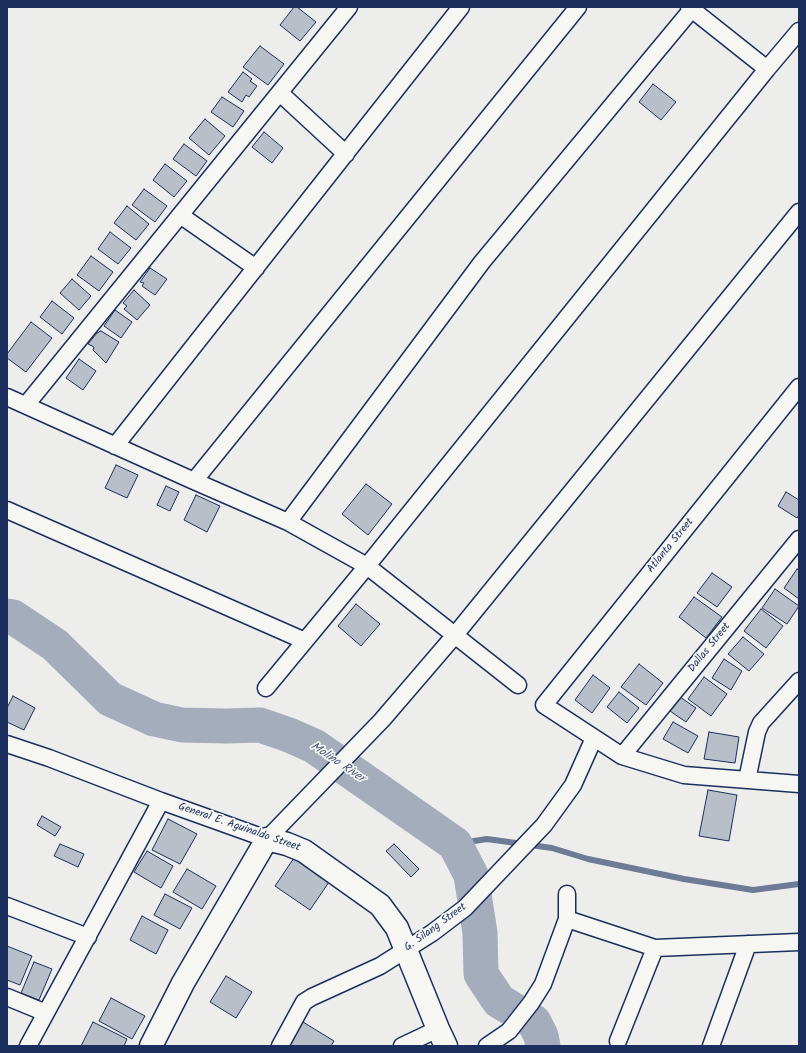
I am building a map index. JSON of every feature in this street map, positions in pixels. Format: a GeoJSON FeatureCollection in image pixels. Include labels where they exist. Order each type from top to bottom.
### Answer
{"type":"FeatureCollection","features":[{"type":"Feature","properties":{"kind":"street"},"geometry":{"type":"LineString","coordinates":[[26,405],[350,7]]}},
{"type":"Feature","properties":{"kind":"street"},"geometry":{"type":"LineString","coordinates":[[115,446],[461,7]]}},
{"type":"Feature","properties":{"kind":"street"},"geometry":{"type":"LineString","coordinates":[[194,481],[578,7]]}},
{"type":"Feature","properties":{"kind":"street"},"geometry":{"type":"LineString","coordinates":[[288,522],[482,262],[691,8],[767,70]]}},
{"type":"Feature","properties":{"kind":"street"},"geometry":{"type":"LineString","coordinates":[[266,688],[367,566],[799,31]]}},
{"type":"Feature","properties":{"kind":"street"},"geometry":{"type":"LineString","coordinates":[[280,93],[346,154]]}},
{"type":"Feature","properties":{"kind":"street"},"geometry":{"type":"LineString","coordinates":[[150,1046],[183,983],[266,839],[382,720],[455,635],[799,212]]}},
{"type":"Feature","properties":{"kind":"street"},"geometry":{"type":"LineString","coordinates":[[180,215],[256,268]]}},
{"type":"Feature","properties":{"kind":"street","name":"Atlanta Street"},"geometry":{"type":"LineString","coordinates":[[594,738],[544,705],[799,387]]}},
{"type":"Feature","properties":{"kind":"street"},"geometry":{"type":"LineString","coordinates":[[7,397],[288,522],[367,566],[518,685]]}},
{"type":"Feature","properties":{"kind":"street"},"geometry":{"type":"LineString","coordinates":[[7,510],[305,641]]}},
{"type":"Feature","properties":{"kind":"street","name":"Dallas Street"},"geometry":{"type":"LineString","coordinates":[[622,756],[799,539]]}},
{"type":"Feature","properties":{"kind":"street"},"geometry":{"type":"LineString","coordinates":[[747,780],[757,732],[761,724],[799,681]]}},
{"type":"Feature","properties":{"kind":"street"},"geometry":{"type":"LineString","coordinates":[[594,738],[622,756],[684,774],[799,784]]}},
{"type":"Feature","properties":{"kind":"street","name":"G. Silang Street"},"geometry":{"type":"LineString","coordinates":[[280,1046],[304,1002],[380,966],[432,933],[465,908],[544,825],[573,785],[594,738]]}},
{"type":"Feature","properties":{"kind":"street","name":"General E. Aguinaldo Street"},"geometry":{"type":"LineString","coordinates":[[7,744],[49,758],[266,839],[287,844],[304,851],[380,905],[397,928],[442,1038]]}},
{"type":"Feature","properties":{"kind":"street"},"geometry":{"type":"LineString","coordinates":[[28,1046],[161,801]]}},
{"type":"Feature","properties":{"kind":"street"},"geometry":{"type":"LineString","coordinates":[[487,1046],[509,1031],[531,1003],[543,984],[567,919],[567,894]]}},
{"type":"Feature","properties":{"kind":"street"},"geometry":{"type":"LineString","coordinates":[[7,906],[88,937]]}},
{"type":"Feature","properties":{"kind":"street"},"geometry":{"type":"LineString","coordinates":[[567,919],[655,948],[799,942]]}},
{"type":"Feature","properties":{"kind":"street"},"geometry":{"type":"LineString","coordinates":[[711,1046],[748,944]]}},
{"type":"Feature","properties":{"kind":"street"},"geometry":{"type":"LineString","coordinates":[[618,1041],[655,948]]}},
{"type":"Feature","properties":{"kind":"street"},"geometry":{"type":"LineString","coordinates":[[7,997],[46,1013]]}},
{"type":"Feature","properties":{"kind":"street"},"geometry":{"type":"LineString","coordinates":[[402,1046],[442,1038]]}},
{"type":"Feature","properties":{"kind":"building"},"geometry":{"type":"Polygon","coordinates":[[[294,7],[297,7],[316,22],[300,41],[280,25],[294,7]]]}},
{"type":"Feature","properties":{"kind":"building"},"geometry":{"type":"Polygon","coordinates":[[[260,46],[284,64],[268,85],[243,67],[260,46]]]}},
{"type":"Feature","properties":{"kind":"building"},"geometry":{"type":"Polygon","coordinates":[[[243,72],[252,79],[250,81],[257,86],[249,97],[246,95],[242,102],[228,92],[243,72]]]}},
{"type":"Feature","properties":{"kind":"building"},"geometry":{"type":"Polygon","coordinates":[[[653,84],[676,102],[661,120],[639,102],[653,84]]]}},
{"type":"Feature","properties":{"kind":"building"},"geometry":{"type":"Polygon","coordinates":[[[222,97],[244,111],[233,127],[211,112],[222,97]]]}},
{"type":"Feature","properties":{"kind":"building"},"geometry":{"type":"Polygon","coordinates":[[[205,119],[225,136],[209,155],[189,138],[205,119]]]}},
{"type":"Feature","properties":{"kind":"building"},"geometry":{"type":"Polygon","coordinates":[[[264,132],[283,148],[272,163],[252,147],[264,132]]]}},
{"type":"Feature","properties":{"kind":"building"},"geometry":{"type":"Polygon","coordinates":[[[184,144],[207,161],[196,176],[173,159],[184,144]]]}},
{"type":"Feature","properties":{"kind":"building"},"geometry":{"type":"Polygon","coordinates":[[[165,164],[187,181],[174,197],[153,180],[165,164]]]}},
{"type":"Feature","properties":{"kind":"building"},"geometry":{"type":"Polygon","coordinates":[[[144,189],[167,206],[155,222],[132,205],[144,189]]]}},
{"type":"Feature","properties":{"kind":"building"},"geometry":{"type":"Polygon","coordinates":[[[127,206],[149,224],[136,240],[114,223],[127,206]]]}},
{"type":"Feature","properties":{"kind":"building"},"geometry":{"type":"Polygon","coordinates":[[[110,232],[131,248],[118,264],[98,249],[110,232]]]}},
{"type":"Feature","properties":{"kind":"building"},"geometry":{"type":"Polygon","coordinates":[[[91,256],[113,272],[99,291],[77,275],[91,256]]]}},
{"type":"Feature","properties":{"kind":"building"},"geometry":{"type":"Polygon","coordinates":[[[150,268],[167,279],[155,295],[142,286],[144,283],[140,282],[150,268]]]}},
{"type":"Feature","properties":{"kind":"building"},"geometry":{"type":"Polygon","coordinates":[[[72,279],[91,296],[79,310],[60,293],[72,279]]]}},
{"type":"Feature","properties":{"kind":"building"},"geometry":{"type":"Polygon","coordinates":[[[134,290],[150,305],[137,320],[124,309],[127,306],[123,303],[134,290]]]}},
{"type":"Feature","properties":{"kind":"building"},"geometry":{"type":"Polygon","coordinates":[[[52,301],[74,318],[62,334],[40,317],[52,301]]]}},
{"type":"Feature","properties":{"kind":"building"},"geometry":{"type":"Polygon","coordinates":[[[115,310],[132,322],[121,338],[104,326],[115,310]]]}},
{"type":"Feature","properties":{"kind":"building"},"geometry":{"type":"Polygon","coordinates":[[[31,322],[52,338],[26,372],[7,358],[7,354],[31,322]]]}},
{"type":"Feature","properties":{"kind":"building"},"geometry":{"type":"Polygon","coordinates":[[[101,331],[119,342],[106,363],[93,350],[94,347],[88,344],[97,333],[101,331]]]}},
{"type":"Feature","properties":{"kind":"building"},"geometry":{"type":"Polygon","coordinates":[[[79,359],[96,371],[83,390],[66,378],[79,359]]]}},
{"type":"Feature","properties":{"kind":"building"},"geometry":{"type":"Polygon","coordinates":[[[116,465],[138,475],[127,498],[105,488],[116,465]]]}},
{"type":"Feature","properties":{"kind":"building"},"geometry":{"type":"Polygon","coordinates":[[[366,484],[392,504],[368,535],[342,514],[366,484]]]}},
{"type":"Feature","properties":{"kind":"building"},"geometry":{"type":"Polygon","coordinates":[[[166,486],[179,492],[170,511],[157,505],[166,486]]]}},
{"type":"Feature","properties":{"kind":"building"},"geometry":{"type":"Polygon","coordinates":[[[786,492],[799,500],[799,515],[797,518],[778,506],[786,492]]]}},
{"type":"Feature","properties":{"kind":"building"},"geometry":{"type":"Polygon","coordinates":[[[196,495],[220,506],[207,532],[184,520],[196,495]]]}},
{"type":"Feature","properties":{"kind":"building"},"geometry":{"type":"Polygon","coordinates":[[[797,569],[799,570],[799,599],[784,588],[797,569]]]}},
{"type":"Feature","properties":{"kind":"building"},"geometry":{"type":"Polygon","coordinates":[[[712,573],[732,587],[717,607],[697,593],[712,573]]]}},
{"type":"Feature","properties":{"kind":"building"},"geometry":{"type":"Polygon","coordinates":[[[775,589],[799,606],[787,624],[762,608],[775,589]]]}},
{"type":"Feature","properties":{"kind":"building"},"geometry":{"type":"Polygon","coordinates":[[[694,597],[722,617],[706,638],[679,617],[694,597]]]}},
{"type":"Feature","properties":{"kind":"building"},"geometry":{"type":"Polygon","coordinates":[[[356,604],[380,624],[361,646],[338,626],[356,604]]]}},
{"type":"Feature","properties":{"kind":"building"},"geometry":{"type":"Polygon","coordinates":[[[761,609],[783,626],[766,648],[744,631],[761,609]]]}},
{"type":"Feature","properties":{"kind":"building"},"geometry":{"type":"Polygon","coordinates":[[[743,637],[764,654],[749,671],[728,654],[743,637]]]}},
{"type":"Feature","properties":{"kind":"building"},"geometry":{"type":"Polygon","coordinates":[[[724,659],[742,671],[731,690],[712,678],[724,659]]]}},
{"type":"Feature","properties":{"kind":"building"},"geometry":{"type":"Polygon","coordinates":[[[639,664],[663,683],[646,705],[621,687],[639,664]]]}},
{"type":"Feature","properties":{"kind":"building"},"geometry":{"type":"Polygon","coordinates":[[[593,675],[610,688],[592,713],[575,700],[593,675]]]}},
{"type":"Feature","properties":{"kind":"building"},"geometry":{"type":"Polygon","coordinates":[[[704,677],[727,694],[711,716],[688,699],[704,677]]]}},
{"type":"Feature","properties":{"kind":"building"},"geometry":{"type":"Polygon","coordinates":[[[619,692],[639,708],[627,723],[607,707],[619,692]]]}},
{"type":"Feature","properties":{"kind":"building"},"geometry":{"type":"Polygon","coordinates":[[[13,696],[35,708],[24,730],[7,722],[7,708],[13,696]]]}},
{"type":"Feature","properties":{"kind":"building"},"geometry":{"type":"Polygon","coordinates":[[[680,697],[696,708],[686,722],[670,711],[680,697]]]}},
{"type":"Feature","properties":{"kind":"building"},"geometry":{"type":"Polygon","coordinates":[[[673,722],[698,736],[688,753],[663,739],[673,722]]]}},
{"type":"Feature","properties":{"kind":"building"},"geometry":{"type":"Polygon","coordinates":[[[709,732],[739,737],[735,763],[704,759],[709,732]]]}},
{"type":"Feature","properties":{"kind":"building"},"geometry":{"type":"Polygon","coordinates":[[[708,790],[737,795],[729,841],[699,836],[708,790]]]}},
{"type":"Feature","properties":{"kind":"building"},"geometry":{"type":"Polygon","coordinates":[[[42,816],[61,827],[55,836],[37,825],[42,816]]]}},
{"type":"Feature","properties":{"kind":"building"},"geometry":{"type":"Polygon","coordinates":[[[168,819],[197,834],[180,864],[152,850],[168,819]]]}},
{"type":"Feature","properties":{"kind":"building"},"geometry":{"type":"Polygon","coordinates":[[[60,844],[84,854],[78,867],[54,856],[60,844]]]}},
{"type":"Feature","properties":{"kind":"building"},"geometry":{"type":"Polygon","coordinates":[[[394,844],[419,869],[411,877],[386,851],[394,844]]]}},
{"type":"Feature","properties":{"kind":"building"},"geometry":{"type":"Polygon","coordinates":[[[147,851],[173,866],[161,888],[134,872],[147,851]]]}},
{"type":"Feature","properties":{"kind":"building"},"geometry":{"type":"Polygon","coordinates":[[[294,858],[329,882],[310,910],[275,886],[294,858]]]}},
{"type":"Feature","properties":{"kind":"building"},"geometry":{"type":"Polygon","coordinates":[[[187,869],[216,886],[202,909],[173,892],[187,869]]]}},
{"type":"Feature","properties":{"kind":"building"},"geometry":{"type":"Polygon","coordinates":[[[165,894],[192,908],[180,929],[154,915],[165,894]]]}},
{"type":"Feature","properties":{"kind":"building"},"geometry":{"type":"Polygon","coordinates":[[[142,916],[168,930],[156,954],[130,940],[142,916]]]}},
{"type":"Feature","properties":{"kind":"building"},"geometry":{"type":"Polygon","coordinates":[[[7,946],[32,956],[20,985],[7,980],[7,946]]]}},
{"type":"Feature","properties":{"kind":"building"},"geometry":{"type":"Polygon","coordinates":[[[34,962],[52,969],[39,1000],[21,993],[34,962]]]}},
{"type":"Feature","properties":{"kind":"building"},"geometry":{"type":"Polygon","coordinates":[[[226,976],[252,992],[236,1018],[210,1002],[226,976]]]}},
{"type":"Feature","properties":{"kind":"building"},"geometry":{"type":"Polygon","coordinates":[[[111,998],[145,1016],[132,1039],[99,1021],[111,998]]]}},
{"type":"Feature","properties":{"kind":"building"},"geometry":{"type":"Polygon","coordinates":[[[93,1022],[127,1039],[124,1046],[81,1046],[93,1022]]]}},
{"type":"Feature","properties":{"kind":"building"},"geometry":{"type":"Polygon","coordinates":[[[303,1022],[334,1041],[331,1046],[288,1046],[303,1022]]]}},
{"type":"Feature","properties":{"kind":"waterway","name":"Molino River"},"geometry":{"type":"LineString","coordinates":[[7,616],[13,617],[55,645],[110,699],[154,719],[182,725],[260,725],[289,735],[314,746],[455,844],[471,875],[480,933],[481,974],[499,1001],[534,1022],[541,1036],[543,1046]]}},
{"type":"Feature","properties":{"kind":"waterway"},"geometry":{"type":"LineString","coordinates":[[455,844],[487,839],[552,848],[588,859],[684,879],[753,890],[799,884]]}}]}
